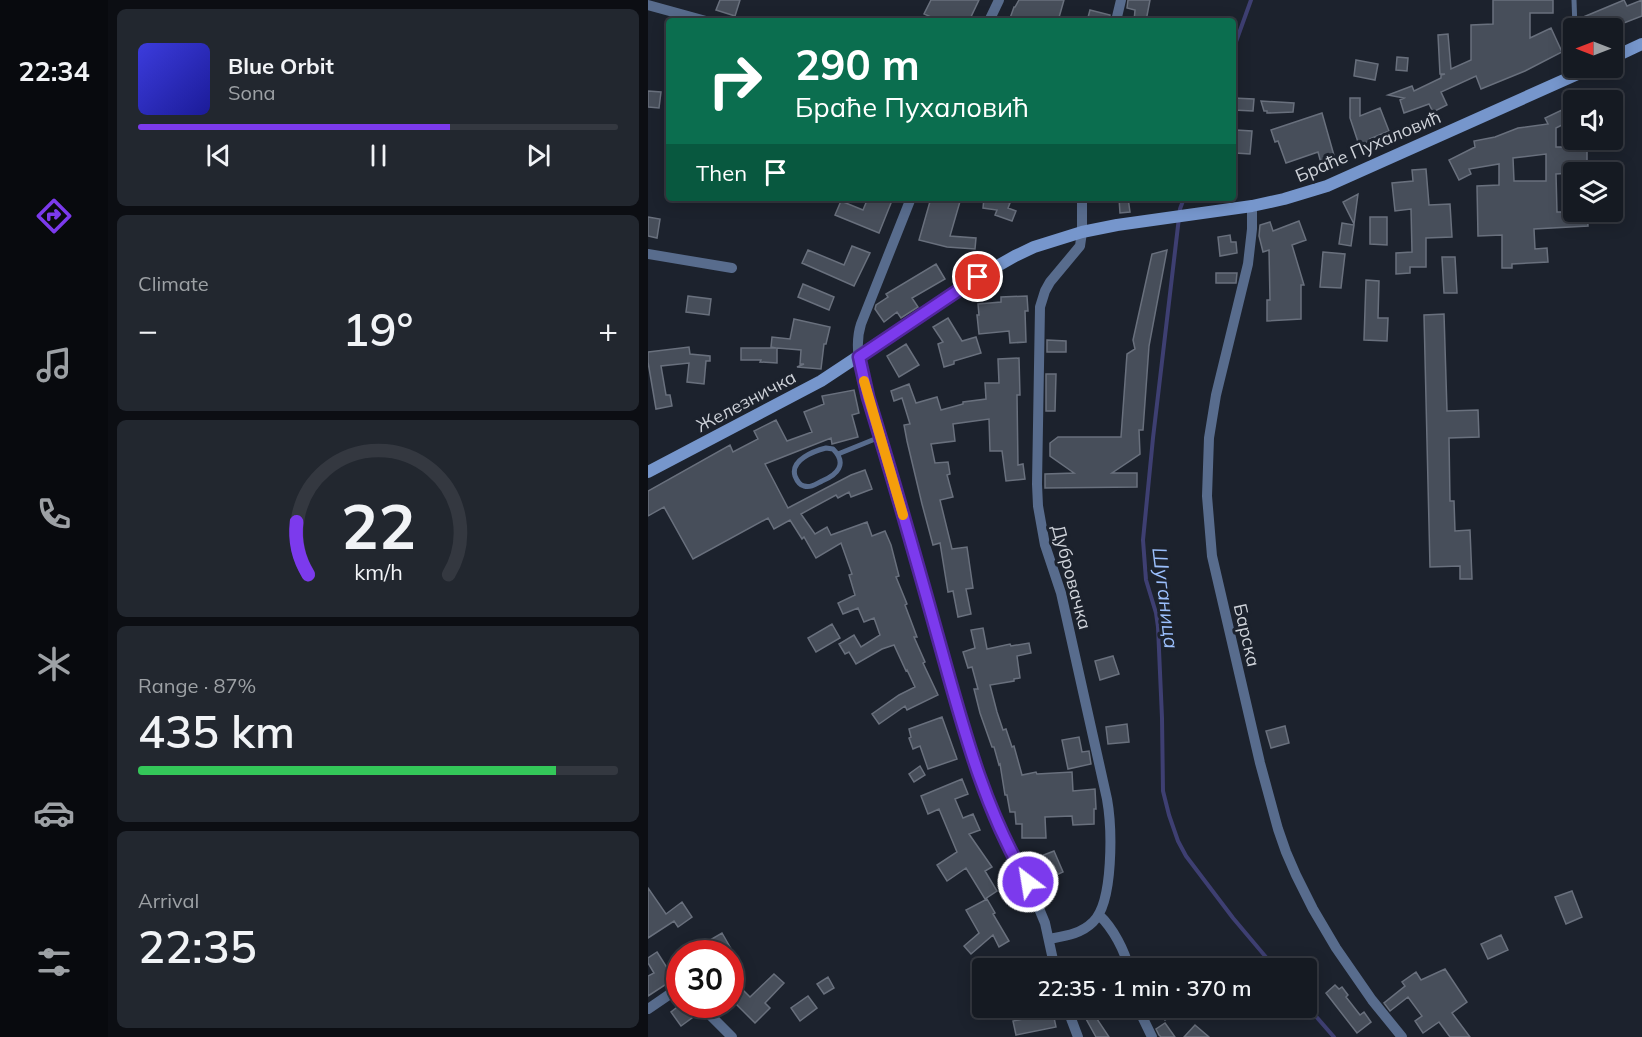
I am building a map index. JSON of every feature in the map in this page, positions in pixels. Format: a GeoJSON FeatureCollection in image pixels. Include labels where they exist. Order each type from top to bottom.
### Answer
{"type":"FeatureCollection","features":[{"type":"Feature","properties":{"kind":"main road"},"geometry":{"type":"LineString","coordinates":[[1623,53],[1642,44]]}},
{"type":"Feature","properties":{"kind":"main road","name":"Браће Пухаловић"},"geometry":{"type":"LineString","coordinates":[[859,357],[978,277],[1034,247],[1082,232],[1252,206],[1327,186],[1569,78]]}},
{"type":"Feature","properties":{"kind":"main road","name":"Железничка"},"geometry":{"type":"LineString","coordinates":[[648,472],[802,392],[859,357]]}},
{"type":"Feature","properties":{"kind":"street"},"geometry":{"type":"LineString","coordinates":[[990,18],[999,0]]}},
{"type":"Feature","properties":{"kind":"street"},"geometry":{"type":"LineString","coordinates":[[1117,18],[1121,0]]}},
{"type":"Feature","properties":{"kind":"street"},"geometry":{"type":"LineString","coordinates":[[648,5],[695,18]]}},
{"type":"Feature","properties":{"kind":"street"},"geometry":{"type":"LineString","coordinates":[[910,201],[857,336],[859,357],[868,397],[975,764],[999,828],[1028,882],[1045,923],[1053,958]]}},
{"type":"Feature","properties":{"kind":"street","name":"Дубровачка"},"geometry":{"type":"LineString","coordinates":[[1082,201],[1080,246],[1050,282],[1040,307],[1037,484],[1042,529],[1061,593],[1110,818],[1106,896],[1099,915]]}},
{"type":"Feature","properties":{"kind":"street","name":"Барска"},"geometry":{"type":"LineString","coordinates":[[1252,206],[1248,264],[1216,395],[1209,438],[1207,496],[1212,556],[1260,763],[1286,852],[1313,909],[1335,948],[1402,1037]]}},
{"type":"Feature","properties":{"kind":"street"},"geometry":{"type":"LineString","coordinates":[[648,254],[732,268]]}},
{"type":"Feature","properties":{"kind":"street"},"geometry":{"type":"LineString","coordinates":[[1049,939],[1082,930],[1099,915],[1108,924],[1126,958]]}},
{"type":"Feature","properties":{"kind":"street"},"geometry":{"type":"LineString","coordinates":[[648,1009],[666,997]]}},
{"type":"Feature","properties":{"kind":"street"},"geometry":{"type":"LineString","coordinates":[[713,1018],[732,1037]]}},
{"type":"Feature","properties":{"kind":"street"},"geometry":{"type":"LineString","coordinates":[[1071,1018],[1078,1037]]}},
{"type":"Feature","properties":{"kind":"street"},"geometry":{"type":"LineString","coordinates":[[1143,1018],[1152,1037]]}},
{"type":"Feature","properties":{"kind":"lane"},"geometry":{"type":"LineString","coordinates":[[1574,0],[1575,18]]}},
{"type":"Feature","properties":{"kind":"lane"},"geometry":{"type":"LineString","coordinates":[[838,454],[880,437]]}},
{"type":"Feature","properties":{"kind":"lane"},"geometry":{"type":"LineString","coordinates":[[826,448],[838,454],[840,465],[833,476],[812,486],[802,486],[798,483],[794,471],[797,462],[826,448]]}},
{"type":"Feature","properties":{"kind":"building"},"geometry":{"type":"Polygon","coordinates":[[[720,0],[740,0],[735,16],[716,10],[720,0]]]}},
{"type":"Feature","properties":{"kind":"building"},"geometry":{"type":"Polygon","coordinates":[[[931,0],[979,0],[970,18],[933,18],[924,14],[931,0]]]}},
{"type":"Feature","properties":{"kind":"building"},"geometry":{"type":"Polygon","coordinates":[[[1019,0],[1064,0],[1059,18],[1010,18],[1019,0]]]}},
{"type":"Feature","properties":{"kind":"building"},"geometry":{"type":"Polygon","coordinates":[[[1128,0],[1150,0],[1147,18],[1134,18],[1135,10],[1127,8],[1128,0]]]}},
{"type":"Feature","properties":{"kind":"building"},"geometry":{"type":"Polygon","coordinates":[[[1493,0],[1553,0],[1553,13],[1530,13],[1530,38],[1551,28],[1562,52],[1525,71],[1481,89],[1476,76],[1441,92],[1447,105],[1433,112],[1429,104],[1404,113],[1400,100],[1404,98],[1388,95],[1412,86],[1414,91],[1445,74],[1440,74],[1438,35],[1448,34],[1451,69],[1471,60],[1471,25],[1493,24],[1493,0]]]}},
{"type":"Feature","properties":{"kind":"building"},"geometry":{"type":"Polygon","coordinates":[[[1624,0],[1627,6],[1642,0],[1642,16],[1623,23],[1623,18],[1581,18],[1624,0]]]}},
{"type":"Feature","properties":{"kind":"building"},"geometry":{"type":"Polygon","coordinates":[[[1090,10],[1110,15],[1110,18],[1088,18],[1090,10]]]}},
{"type":"Feature","properties":{"kind":"building"},"geometry":{"type":"Polygon","coordinates":[[[1397,57],[1408,58],[1407,71],[1396,70],[1397,57]]]}},
{"type":"Feature","properties":{"kind":"building"},"geometry":{"type":"Polygon","coordinates":[[[1356,60],[1378,64],[1375,80],[1354,76],[1356,60]]]}},
{"type":"Feature","properties":{"kind":"building"},"geometry":{"type":"Polygon","coordinates":[[[648,91],[661,92],[659,108],[648,107],[648,91]]]}},
{"type":"Feature","properties":{"kind":"building"},"geometry":{"type":"Polygon","coordinates":[[[1236,98],[1254,99],[1253,111],[1236,110],[1236,98]]]}},
{"type":"Feature","properties":{"kind":"building"},"geometry":{"type":"Polygon","coordinates":[[[1350,98],[1360,98],[1360,116],[1380,108],[1389,131],[1359,145],[1350,118],[1350,98]]]}},
{"type":"Feature","properties":{"kind":"building"},"geometry":{"type":"Polygon","coordinates":[[[1261,101],[1294,103],[1293,112],[1267,113],[1261,101]]]}},
{"type":"Feature","properties":{"kind":"building"},"geometry":{"type":"Polygon","coordinates":[[[1563,109],[1563,124],[1556,128],[1556,147],[1563,147],[1563,150],[1587,150],[1587,162],[1563,162],[1563,174],[1556,174],[1557,212],[1563,212],[1563,222],[1588,222],[1588,226],[1534,229],[1535,249],[1547,248],[1548,262],[1512,264],[1512,268],[1502,268],[1502,235],[1478,236],[1477,186],[1499,185],[1499,164],[1469,169],[1471,174],[1459,180],[1449,160],[1475,147],[1474,141],[1495,137],[1518,128],[1548,124],[1545,118],[1563,109]],[[1546,154],[1513,158],[1514,181],[1546,181],[1546,154]]]}},
{"type":"Feature","properties":{"kind":"building"},"geometry":{"type":"Polygon","coordinates":[[[1322,113],[1335,159],[1321,163],[1318,152],[1286,163],[1278,141],[1275,142],[1271,130],[1322,113]]]}},
{"type":"Feature","properties":{"kind":"building"},"geometry":{"type":"Polygon","coordinates":[[[1236,130],[1252,131],[1250,154],[1236,153],[1236,130]]]}},
{"type":"Feature","properties":{"kind":"building"},"geometry":{"type":"Polygon","coordinates":[[[1426,169],[1429,205],[1450,204],[1452,237],[1426,238],[1426,267],[1410,267],[1410,273],[1396,274],[1396,253],[1412,252],[1411,209],[1395,211],[1392,183],[1413,181],[1412,170],[1426,169]]]}},
{"type":"Feature","properties":{"kind":"building"},"geometry":{"type":"Polygon","coordinates":[[[1358,194],[1354,224],[1343,202],[1358,194]]]}},
{"type":"Feature","properties":{"kind":"building"},"geometry":{"type":"Polygon","coordinates":[[[841,201],[863,210],[867,201],[892,201],[879,233],[835,215],[841,201]]]}},
{"type":"Feature","properties":{"kind":"building"},"geometry":{"type":"Polygon","coordinates":[[[930,201],[960,201],[950,236],[976,238],[975,249],[947,247],[919,240],[930,201]]]}},
{"type":"Feature","properties":{"kind":"building"},"geometry":{"type":"Polygon","coordinates":[[[984,201],[1005,201],[1010,203],[1008,208],[1016,211],[1012,221],[995,215],[997,210],[983,208],[984,201]]]}},
{"type":"Feature","properties":{"kind":"building"},"geometry":{"type":"Polygon","coordinates":[[[1119,201],[1128,201],[1130,212],[1120,213],[1119,201]]]}},
{"type":"Feature","properties":{"kind":"building"},"geometry":{"type":"Polygon","coordinates":[[[648,217],[660,219],[657,238],[648,236],[648,217]]]}},
{"type":"Feature","properties":{"kind":"building"},"geometry":{"type":"Polygon","coordinates":[[[1370,217],[1387,217],[1387,245],[1370,244],[1370,217]]]}},
{"type":"Feature","properties":{"kind":"building"},"geometry":{"type":"Polygon","coordinates":[[[1299,221],[1306,240],[1292,245],[1304,285],[1301,285],[1301,319],[1267,321],[1267,300],[1270,300],[1269,250],[1263,252],[1259,236],[1260,225],[1270,222],[1273,231],[1299,221]]]}},
{"type":"Feature","properties":{"kind":"building"},"geometry":{"type":"Polygon","coordinates":[[[1342,223],[1354,225],[1351,246],[1339,244],[1342,223]]]}},
{"type":"Feature","properties":{"kind":"building"},"geometry":{"type":"Polygon","coordinates":[[[1230,235],[1231,242],[1236,242],[1237,253],[1220,256],[1218,237],[1230,235]]]}},
{"type":"Feature","properties":{"kind":"building"},"geometry":{"type":"Polygon","coordinates":[[[852,246],[870,253],[854,286],[802,263],[808,250],[844,265],[852,246]]]}},
{"type":"Feature","properties":{"kind":"building"},"geometry":{"type":"Polygon","coordinates":[[[1167,250],[1149,346],[1143,430],[1139,430],[1140,454],[1112,473],[1137,473],[1137,487],[1045,488],[1045,474],[1074,473],[1050,456],[1050,443],[1058,437],[1121,437],[1127,354],[1135,349],[1133,340],[1152,254],[1167,250]]]}},
{"type":"Feature","properties":{"kind":"building"},"geometry":{"type":"Polygon","coordinates":[[[1323,252],[1345,254],[1341,288],[1320,287],[1323,252]]]}},
{"type":"Feature","properties":{"kind":"building"},"geometry":{"type":"Polygon","coordinates":[[[1442,257],[1455,257],[1457,293],[1444,293],[1442,257]]]}},
{"type":"Feature","properties":{"kind":"building"},"geometry":{"type":"Polygon","coordinates":[[[936,264],[945,279],[912,298],[918,307],[901,318],[897,312],[884,322],[875,309],[876,305],[888,297],[886,294],[936,264]]]}},
{"type":"Feature","properties":{"kind":"building"},"geometry":{"type":"Polygon","coordinates":[[[1216,273],[1237,273],[1236,283],[1216,283],[1216,273]]]}},
{"type":"Feature","properties":{"kind":"building"},"geometry":{"type":"Polygon","coordinates":[[[1366,280],[1379,281],[1378,318],[1388,318],[1387,341],[1364,340],[1366,280]]]}},
{"type":"Feature","properties":{"kind":"building"},"geometry":{"type":"Polygon","coordinates":[[[803,284],[834,297],[829,310],[798,297],[803,284]]]}},
{"type":"Feature","properties":{"kind":"building"},"geometry":{"type":"Polygon","coordinates":[[[688,296],[711,299],[709,315],[686,312],[688,296]]]}},
{"type":"Feature","properties":{"kind":"building"},"geometry":{"type":"Polygon","coordinates":[[[1027,296],[1026,342],[1010,343],[1009,331],[979,334],[978,304],[1001,302],[1001,297],[1027,296]]]}},
{"type":"Feature","properties":{"kind":"building"},"geometry":{"type":"Polygon","coordinates":[[[1444,314],[1447,411],[1478,410],[1479,437],[1449,438],[1450,501],[1454,501],[1455,531],[1470,530],[1472,579],[1460,579],[1460,566],[1430,567],[1424,315],[1444,314]]]}},
{"type":"Feature","properties":{"kind":"building"},"geometry":{"type":"Polygon","coordinates":[[[948,318],[962,341],[976,337],[981,353],[954,361],[954,364],[944,367],[938,344],[943,342],[933,327],[948,318]]]}},
{"type":"Feature","properties":{"kind":"building"},"geometry":{"type":"Polygon","coordinates":[[[794,319],[830,327],[826,344],[824,344],[821,369],[797,367],[804,364],[800,364],[801,350],[777,348],[777,363],[741,360],[741,348],[776,348],[771,347],[772,337],[790,339],[794,319]]]}},
{"type":"Feature","properties":{"kind":"building"},"geometry":{"type":"Polygon","coordinates":[[[1047,340],[1066,341],[1066,352],[1047,352],[1047,340]]]}},
{"type":"Feature","properties":{"kind":"building"},"geometry":{"type":"Polygon","coordinates":[[[906,344],[919,365],[899,377],[887,356],[906,344]]]}},
{"type":"Feature","properties":{"kind":"building"},"geometry":{"type":"Polygon","coordinates":[[[689,347],[690,354],[710,356],[710,361],[706,361],[704,384],[687,382],[689,363],[661,366],[666,395],[670,395],[672,406],[656,409],[648,352],[689,347]]]}},
{"type":"Feature","properties":{"kind":"building"},"geometry":{"type":"Polygon","coordinates":[[[1019,358],[1018,465],[1023,464],[1025,479],[1006,481],[1002,451],[990,451],[989,419],[953,424],[955,441],[931,444],[935,463],[948,462],[950,474],[947,475],[953,497],[940,500],[952,549],[967,547],[973,588],[966,589],[971,614],[958,617],[953,591],[948,592],[940,543],[933,545],[922,504],[904,425],[910,424],[902,398],[894,401],[891,391],[909,384],[916,403],[937,397],[941,410],[963,404],[963,402],[986,399],[985,383],[999,383],[998,359],[1019,358]]]}},
{"type":"Feature","properties":{"kind":"building"},"geometry":{"type":"Polygon","coordinates":[[[1046,374],[1056,374],[1055,411],[1046,411],[1046,374]]]}},
{"type":"Feature","properties":{"kind":"building"},"geometry":{"type":"Polygon","coordinates":[[[854,390],[859,413],[852,415],[858,437],[832,444],[831,438],[765,464],[788,508],[865,470],[872,489],[851,497],[849,492],[838,498],[836,495],[801,514],[815,534],[827,527],[831,535],[867,522],[872,536],[885,531],[891,545],[899,576],[896,577],[917,637],[914,637],[938,695],[907,710],[905,706],[879,724],[872,714],[915,687],[894,645],[856,664],[849,652],[845,654],[839,644],[854,635],[861,647],[880,635],[874,618],[864,622],[858,608],[843,614],[838,603],[855,595],[849,575],[852,574],[841,543],[816,558],[804,537],[802,539],[790,520],[774,529],[768,518],[693,559],[664,507],[648,516],[648,491],[730,445],[733,452],[758,439],[754,431],[776,420],[787,441],[812,432],[804,412],[824,404],[822,396],[854,390]]]}},
{"type":"Feature","properties":{"kind":"building"},"geometry":{"type":"Polygon","coordinates":[[[832,624],[840,638],[816,652],[808,638],[832,624]]]}},
{"type":"Feature","properties":{"kind":"building"},"geometry":{"type":"Polygon","coordinates":[[[983,628],[987,649],[1029,643],[1031,653],[1017,656],[1020,678],[990,685],[1003,730],[1006,729],[1012,747],[1014,746],[1022,775],[1036,772],[1037,774],[1072,772],[1073,791],[1095,789],[1094,824],[1073,825],[1072,816],[1045,817],[1046,838],[1022,838],[1022,824],[1016,824],[1015,812],[1010,812],[1000,764],[980,713],[974,689],[978,689],[972,667],[968,668],[963,652],[975,648],[971,630],[983,628]]]}},
{"type":"Feature","properties":{"kind":"building"},"geometry":{"type":"Polygon","coordinates":[[[1113,656],[1119,674],[1100,680],[1095,661],[1113,656]]]}},
{"type":"Feature","properties":{"kind":"building"},"geometry":{"type":"Polygon","coordinates":[[[942,717],[957,759],[928,769],[920,746],[913,749],[909,729],[942,717]]]}},
{"type":"Feature","properties":{"kind":"building"},"geometry":{"type":"Polygon","coordinates":[[[1127,724],[1129,742],[1108,744],[1106,727],[1127,724]]]}},
{"type":"Feature","properties":{"kind":"building"},"geometry":{"type":"Polygon","coordinates":[[[1285,726],[1289,743],[1271,748],[1266,731],[1285,726]]]}},
{"type":"Feature","properties":{"kind":"building"},"geometry":{"type":"Polygon","coordinates":[[[1079,737],[1082,752],[1089,751],[1091,764],[1068,769],[1062,740],[1079,737]]]}},
{"type":"Feature","properties":{"kind":"building"},"geometry":{"type":"Polygon","coordinates":[[[920,766],[925,775],[914,782],[909,774],[920,766]]]}},
{"type":"Feature","properties":{"kind":"building"},"geometry":{"type":"Polygon","coordinates":[[[962,779],[968,794],[955,799],[963,818],[973,814],[980,830],[969,834],[992,867],[985,871],[997,891],[985,899],[966,868],[947,881],[937,865],[957,852],[939,809],[928,814],[921,796],[962,779]]]}},
{"type":"Feature","properties":{"kind":"building"},"geometry":{"type":"Polygon","coordinates":[[[1054,851],[1063,872],[1046,880],[1036,858],[1054,851]]]}},
{"type":"Feature","properties":{"kind":"building"},"geometry":{"type":"Polygon","coordinates":[[[648,888],[666,914],[682,902],[692,917],[678,927],[674,921],[648,938],[648,888]]]}},
{"type":"Feature","properties":{"kind":"building"},"geometry":{"type":"Polygon","coordinates":[[[1572,891],[1582,917],[1566,924],[1555,897],[1572,891]]]}},
{"type":"Feature","properties":{"kind":"building"},"geometry":{"type":"Polygon","coordinates":[[[987,899],[1009,941],[999,947],[993,935],[971,954],[964,946],[979,933],[966,910],[987,899]]]}},
{"type":"Feature","properties":{"kind":"building"},"geometry":{"type":"Polygon","coordinates":[[[722,933],[726,940],[710,940],[722,933]]]}},
{"type":"Feature","properties":{"kind":"building"},"geometry":{"type":"Polygon","coordinates":[[[1501,935],[1508,950],[1488,959],[1481,944],[1501,935]]]}},
{"type":"Feature","properties":{"kind":"building"},"geometry":{"type":"Polygon","coordinates":[[[657,952],[666,966],[666,984],[648,996],[648,976],[654,973],[648,963],[648,958],[657,952]]]}},
{"type":"Feature","properties":{"kind":"building"},"geometry":{"type":"Polygon","coordinates":[[[1445,969],[1467,1002],[1452,1013],[1470,1037],[1450,1037],[1439,1022],[1423,1033],[1415,1021],[1422,1016],[1408,997],[1390,1011],[1384,1003],[1405,986],[1402,982],[1416,972],[1421,980],[1445,969]]]}},
{"type":"Feature","properties":{"kind":"building"},"geometry":{"type":"Polygon","coordinates":[[[774,974],[784,983],[765,1003],[770,1008],[755,1023],[744,1012],[744,991],[750,997],[774,974]]]}},
{"type":"Feature","properties":{"kind":"building"},"geometry":{"type":"Polygon","coordinates":[[[828,977],[834,988],[824,994],[817,984],[828,977]]]}},
{"type":"Feature","properties":{"kind":"building"},"geometry":{"type":"Polygon","coordinates":[[[1335,985],[1339,989],[1342,987],[1348,995],[1346,997],[1360,1015],[1364,1012],[1371,1022],[1357,1033],[1326,993],[1335,985]]]}},
{"type":"Feature","properties":{"kind":"building"},"geometry":{"type":"Polygon","coordinates":[[[808,996],[817,1008],[800,1021],[791,1008],[808,996]]]}},
{"type":"Feature","properties":{"kind":"building"},"geometry":{"type":"Polygon","coordinates":[[[675,1018],[692,1018],[681,1026],[675,1018]]]}},
{"type":"Feature","properties":{"kind":"building"},"geometry":{"type":"Polygon","coordinates":[[[1028,1018],[1054,1018],[1056,1027],[1016,1035],[1013,1021],[1028,1018]]]}},
{"type":"Feature","properties":{"kind":"building"},"geometry":{"type":"Polygon","coordinates":[[[1086,1018],[1096,1018],[1109,1037],[1096,1037],[1086,1018]]]}},
{"type":"Feature","properties":{"kind":"building"},"geometry":{"type":"Polygon","coordinates":[[[1165,1023],[1175,1037],[1159,1035],[1156,1029],[1165,1023]]]}},
{"type":"Feature","properties":{"kind":"building"},"geometry":{"type":"Polygon","coordinates":[[[1195,1025],[1209,1037],[1184,1037],[1195,1025]]]}},
{"type":"Feature","properties":{"kind":"waterway","name":"Шуганица"},"geometry":{"type":"LineString","coordinates":[[1236,42],[1251,0]]}},
{"type":"Feature","properties":{"kind":"waterway","name":"Шуганица"},"geometry":{"type":"LineString","coordinates":[[1183,201],[1180,209],[1153,438],[1143,540],[1146,580],[1158,627],[1163,791],[1178,841],[1186,856],[1267,958]]}},
{"type":"Feature","properties":{"kind":"waterway","name":"Шуганица"},"geometry":{"type":"LineString","coordinates":[[1317,1018],[1334,1037]]}},
{"type":"Feature","properties":{"kind":"slow traffic"},"geometry":{"type":"LineString","coordinates":[[864,381],[903,515]]}},
{"type":"Feature","properties":{"kind":"route"},"geometry":{"type":"LineString","coordinates":[[978,277],[859,357],[868,397],[975,764],[999,828],[1028,882]]}}]}
